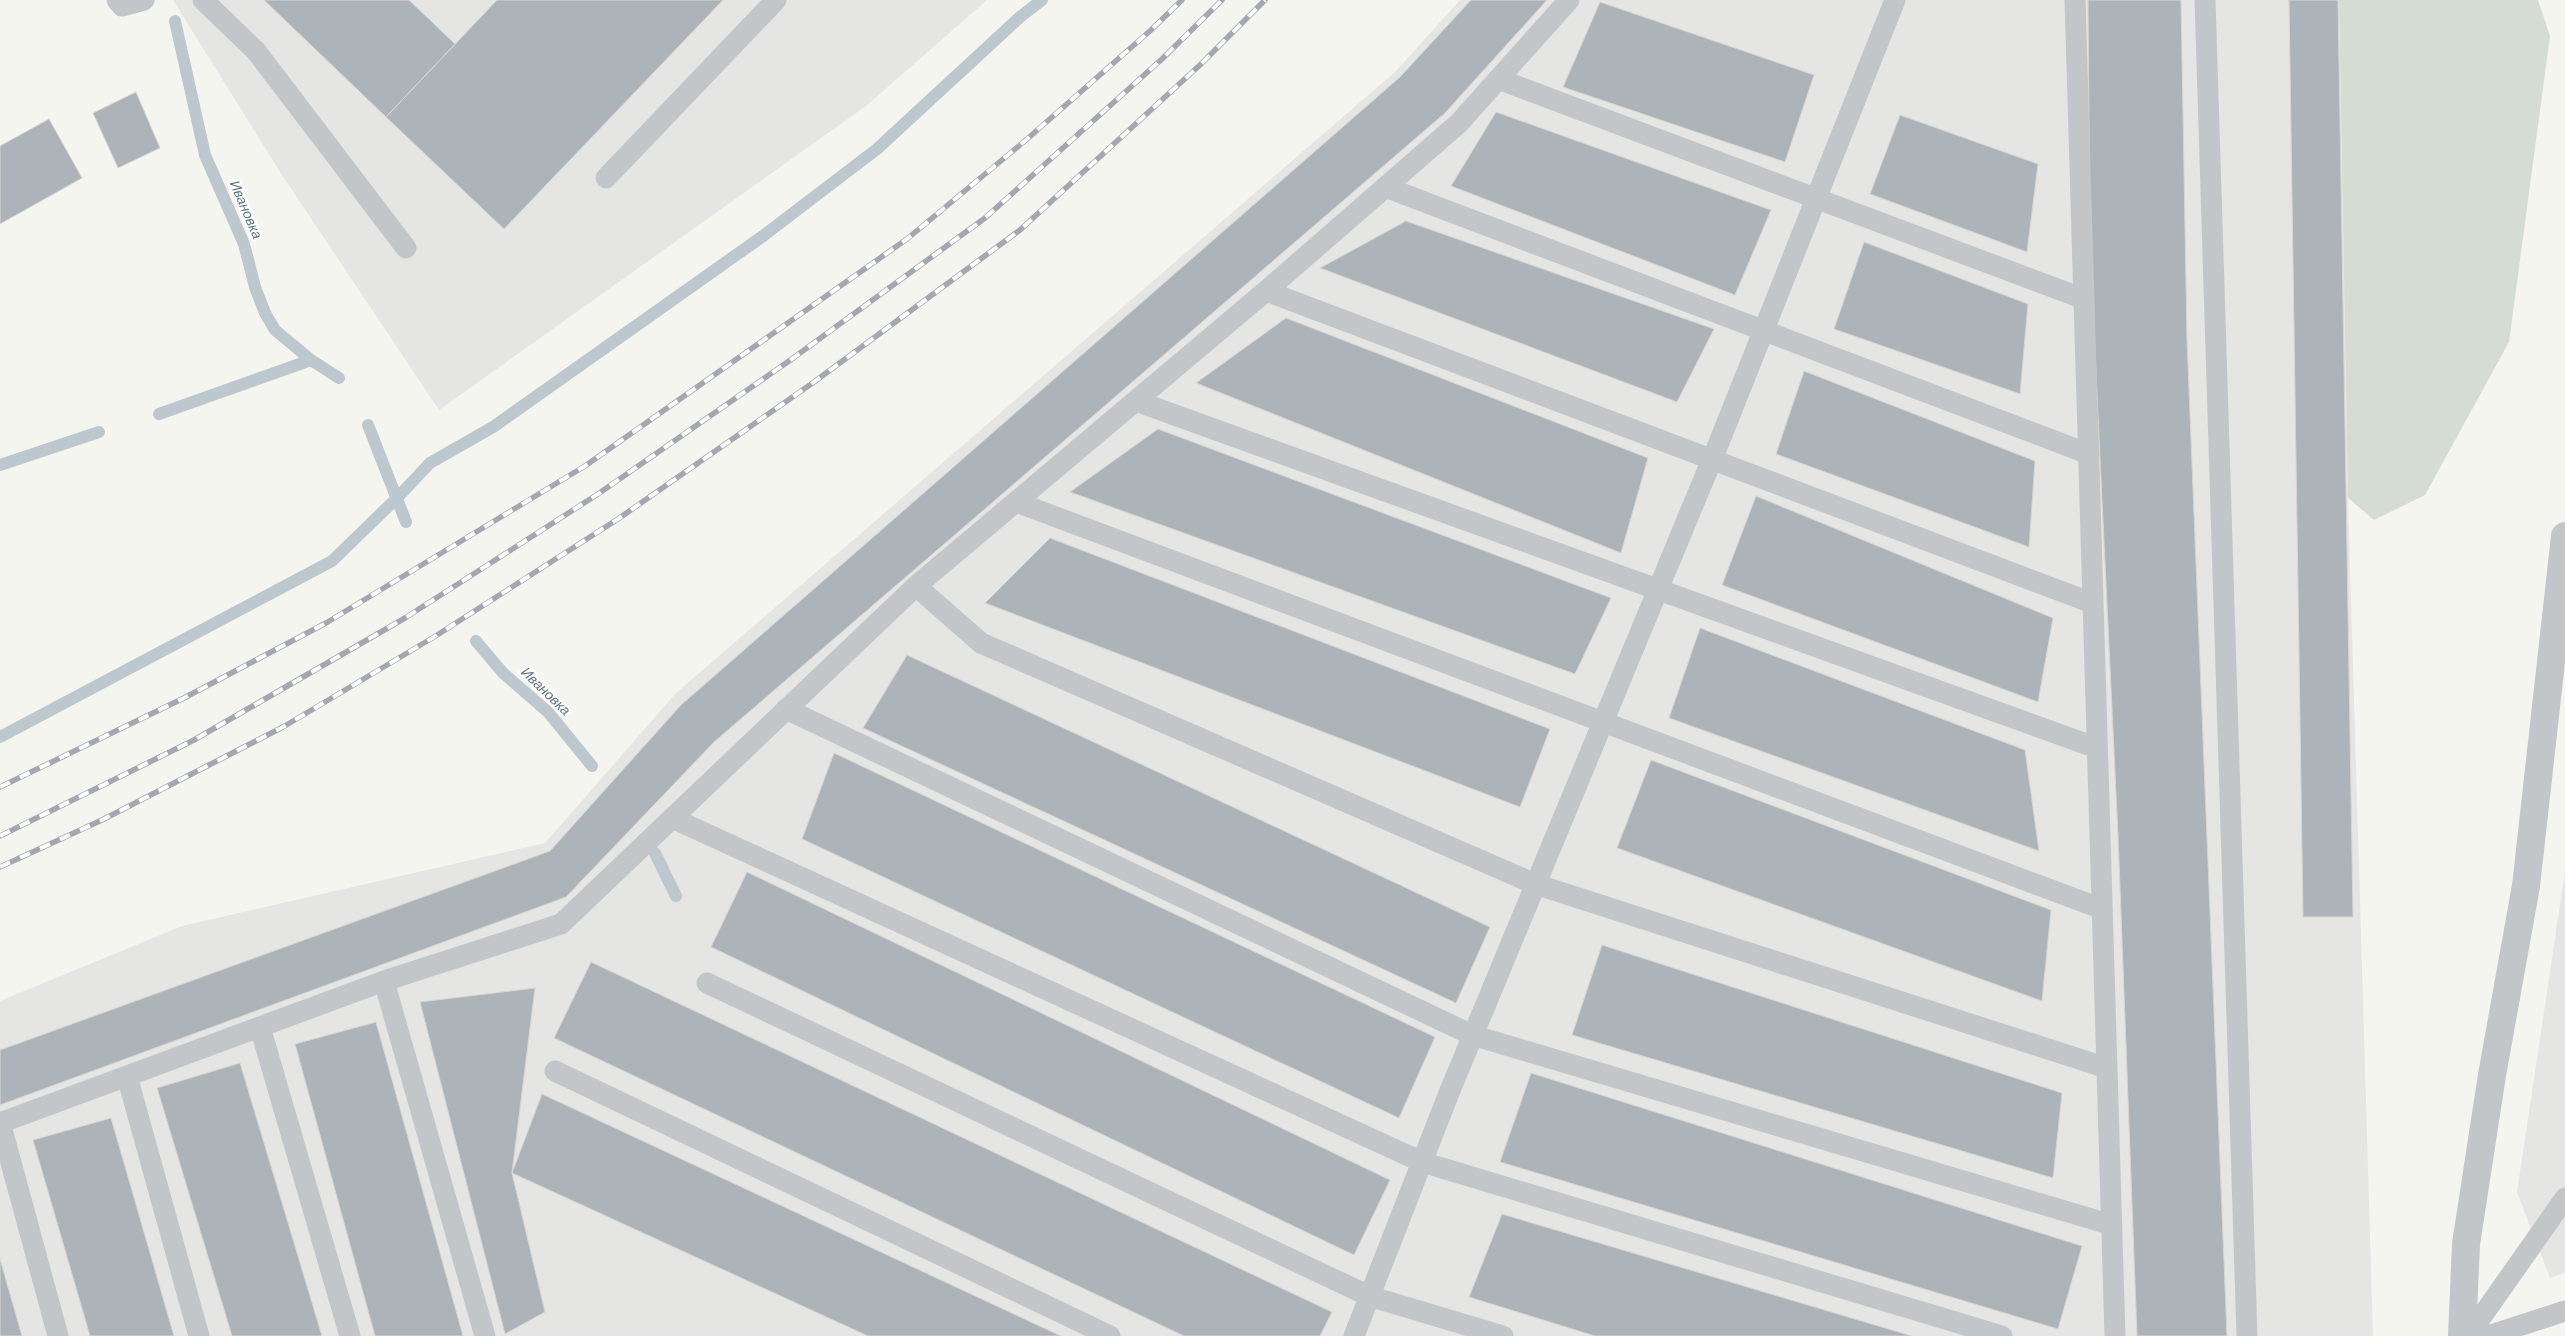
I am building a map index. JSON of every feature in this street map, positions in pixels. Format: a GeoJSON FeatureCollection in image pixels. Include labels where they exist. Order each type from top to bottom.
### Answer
{"type":"FeatureCollection","features":[{"type":"Feature","properties":{"kind":"street"},"geometry":{"type":"LineString","coordinates":[[2462,1336],[2466,1244],[2492,1074],[2526,886],[2565,536]]}},
{"type":"Feature","properties":{"kind":"lane"},"geometry":{"type":"LineString","coordinates":[[117,0],[122,6],[144,0]]}},
{"type":"Feature","properties":{"kind":"lane"},"geometry":{"type":"LineString","coordinates":[[203,0],[256,51],[406,248]]}},
{"type":"Feature","properties":{"kind":"lane"},"geometry":{"type":"LineString","coordinates":[[606,178],[776,0]]}},
{"type":"Feature","properties":{"kind":"lane"},"geometry":{"type":"LineString","coordinates":[[58,1336],[0,1122],[384,981],[561,924],[916,586],[1266,291],[1459,123],[1569,0]]}},
{"type":"Feature","properties":{"kind":"lane"},"geometry":{"type":"LineString","coordinates":[[1354,1336],[1472,1035],[1712,459],[1895,0]]}},
{"type":"Feature","properties":{"kind":"lane"},"geometry":{"type":"LineString","coordinates":[[2075,0],[2115,1336]]}},
{"type":"Feature","properties":{"kind":"lane"},"geometry":{"type":"LineString","coordinates":[[2205,0],[2247,1336]]}},
{"type":"Feature","properties":{"kind":"lane"},"geometry":{"type":"LineString","coordinates":[[1498,79],[2084,299]]}},
{"type":"Feature","properties":{"kind":"lane"},"geometry":{"type":"LineString","coordinates":[[1385,187],[2089,454]]}},
{"type":"Feature","properties":{"kind":"lane"},"geometry":{"type":"LineString","coordinates":[[1266,291],[2092,603]]}},
{"type":"Feature","properties":{"kind":"lane"},"geometry":{"type":"LineString","coordinates":[[1136,401],[2097,748]]}},
{"type":"Feature","properties":{"kind":"lane"},"geometry":{"type":"LineString","coordinates":[[1016,502],[2102,909]]}},
{"type":"Feature","properties":{"kind":"lane"},"geometry":{"type":"LineString","coordinates":[[916,586],[981,643],[1535,884],[2107,1068]]}},
{"type":"Feature","properties":{"kind":"lane"},"geometry":{"type":"LineString","coordinates":[[786,709],[1472,1035],[2112,1225]]}},
{"type":"Feature","properties":{"kind":"lane"},"geometry":{"type":"LineString","coordinates":[[672,818],[1422,1162],[2002,1336]]}},
{"type":"Feature","properties":{"kind":"lane"},"geometry":{"type":"LineString","coordinates":[[384,981],[485,1336]]}},
{"type":"Feature","properties":{"kind":"lane"},"geometry":{"type":"LineString","coordinates":[[708,983],[1370,1296],[1503,1336]]}},
{"type":"Feature","properties":{"kind":"lane"},"geometry":{"type":"LineString","coordinates":[[260,1027],[350,1336]]}},
{"type":"Feature","properties":{"kind":"lane"},"geometry":{"type":"LineString","coordinates":[[555,1071],[1110,1336]]}},
{"type":"Feature","properties":{"kind":"lane"},"geometry":{"type":"LineString","coordinates":[[127,1076],[199,1336]]}},
{"type":"Feature","properties":{"kind":"lane"},"geometry":{"type":"LineString","coordinates":[[2468,1336],[2565,1198]]}},
{"type":"Feature","properties":{"kind":"lane"},"geometry":{"type":"LineString","coordinates":[[2488,1336],[2565,1311]]}},
{"type":"Feature","properties":{"kind":"shaded area"},"geometry":{"type":"Polygon","coordinates":[[[173,0],[987,0],[866,106],[439,410],[280,172],[173,0]]]}},
{"type":"Feature","properties":{"kind":"shaded area"},"geometry":{"type":"Polygon","coordinates":[[[1460,0],[2339,0],[2348,498],[2373,1336],[0,1336],[0,1001],[182,926],[545,843],[676,693],[1396,71],[1460,0]]]}},
{"type":"Feature","properties":{"kind":"shaded area"},"geometry":{"type":"Polygon","coordinates":[[[2339,0],[2538,0],[2550,36],[2509,342],[2425,495],[2374,520],[2348,498],[2339,0]]]}},
{"type":"Feature","properties":{"kind":"shaded area"},"geometry":{"type":"Polygon","coordinates":[[[2565,871],[2565,1272],[2550,1278],[2517,1192],[2565,871]]]}},
{"type":"Feature","properties":{"kind":"building"},"geometry":{"type":"Polygon","coordinates":[[[264,0],[409,0],[455,44],[386,117],[264,0]]]}},
{"type":"Feature","properties":{"kind":"building"},"geometry":{"type":"Polygon","coordinates":[[[497,0],[723,0],[504,229],[386,117],[497,0]]]}},
{"type":"Feature","properties":{"kind":"building"},"geometry":{"type":"Polygon","coordinates":[[[1471,0],[1547,0],[1445,113],[714,742],[566,897],[0,1105],[0,1050],[550,851],[681,705],[1400,77],[1471,0]]]}},
{"type":"Feature","properties":{"kind":"building"},"geometry":{"type":"Polygon","coordinates":[[[2088,0],[2181,0],[2187,339],[2227,1336],[2137,1336],[2118,835],[2090,248],[2088,0]]]}},
{"type":"Feature","properties":{"kind":"building"},"geometry":{"type":"Polygon","coordinates":[[[2289,0],[2338,0],[2353,917],[2303,917],[2289,0]]]}},
{"type":"Feature","properties":{"kind":"building"},"geometry":{"type":"Polygon","coordinates":[[[1600,2],[1814,75],[1785,162],[1563,87],[1600,2]]]}},
{"type":"Feature","properties":{"kind":"building"},"geometry":{"type":"Polygon","coordinates":[[[136,92],[160,148],[118,168],[93,113],[136,92]]]}},
{"type":"Feature","properties":{"kind":"building"},"geometry":{"type":"Polygon","coordinates":[[[1496,112],[1771,210],[1735,295],[1451,186],[1496,112]]]}},
{"type":"Feature","properties":{"kind":"building"},"geometry":{"type":"Polygon","coordinates":[[[1900,115],[2038,164],[2027,252],[1870,194],[1900,115]]]}},
{"type":"Feature","properties":{"kind":"building"},"geometry":{"type":"Polygon","coordinates":[[[49,119],[82,178],[0,224],[0,146],[49,119]]]}},
{"type":"Feature","properties":{"kind":"building"},"geometry":{"type":"Polygon","coordinates":[[[1406,221],[1714,329],[1677,402],[1320,268],[1406,221]]]}},
{"type":"Feature","properties":{"kind":"building"},"geometry":{"type":"Polygon","coordinates":[[[1864,242],[2028,304],[2020,394],[1834,329],[1864,242]]]}},
{"type":"Feature","properties":{"kind":"building"},"geometry":{"type":"Polygon","coordinates":[[[1286,318],[1648,458],[1621,553],[1196,383],[1286,318]]]}},
{"type":"Feature","properties":{"kind":"building"},"geometry":{"type":"Polygon","coordinates":[[[1804,371],[2035,461],[2029,547],[1776,454],[1804,371]]]}},
{"type":"Feature","properties":{"kind":"building"},"geometry":{"type":"Polygon","coordinates":[[[1158,429],[1611,598],[1575,674],[1070,492],[1158,429]]]}},
{"type":"Feature","properties":{"kind":"building"},"geometry":{"type":"Polygon","coordinates":[[[1756,496],[2053,618],[2038,702],[1722,585],[1756,496]]]}},
{"type":"Feature","properties":{"kind":"building"},"geometry":{"type":"Polygon","coordinates":[[[1050,538],[1550,729],[1520,807],[985,603],[1050,538]]]}},
{"type":"Feature","properties":{"kind":"building"},"geometry":{"type":"Polygon","coordinates":[[[1700,628],[2025,750],[2039,851],[1669,718],[1700,628]]]}},
{"type":"Feature","properties":{"kind":"building"},"geometry":{"type":"Polygon","coordinates":[[[907,655],[1490,927],[1456,1003],[863,728],[907,655]]]}},
{"type":"Feature","properties":{"kind":"building"},"geometry":{"type":"Polygon","coordinates":[[[834,753],[1435,1037],[1399,1118],[802,839],[834,753]]]}},
{"type":"Feature","properties":{"kind":"building"},"geometry":{"type":"Polygon","coordinates":[[[1651,760],[2051,910],[2042,1001],[1617,848],[1651,760]]]}},
{"type":"Feature","properties":{"kind":"building"},"geometry":{"type":"Polygon","coordinates":[[[747,872],[1390,1180],[1354,1255],[711,947],[747,872]]]}},
{"type":"Feature","properties":{"kind":"building"},"geometry":{"type":"Polygon","coordinates":[[[1602,945],[2062,1093],[2053,1178],[1572,1035],[1602,945]]]}},
{"type":"Feature","properties":{"kind":"building"},"geometry":{"type":"Polygon","coordinates":[[[591,962],[1332,1312],[1320,1336],[1184,1336],[554,1038],[591,962]]]}},
{"type":"Feature","properties":{"kind":"building"},"geometry":{"type":"Polygon","coordinates":[[[535,988],[512,1173],[545,1312],[505,1334],[420,1002],[535,988]]]}},
{"type":"Feature","properties":{"kind":"building"},"geometry":{"type":"Polygon","coordinates":[[[376,1022],[463,1336],[375,1336],[295,1044],[376,1022]]]}},
{"type":"Feature","properties":{"kind":"building"},"geometry":{"type":"Polygon","coordinates":[[[240,1063],[322,1336],[232,1336],[157,1088],[240,1063]]]}},
{"type":"Feature","properties":{"kind":"building"},"geometry":{"type":"Polygon","coordinates":[[[1531,1073],[2082,1246],[2058,1329],[1500,1162],[1531,1073]]]}},
{"type":"Feature","properties":{"kind":"building"},"geometry":{"type":"Polygon","coordinates":[[[542,1094],[1061,1336],[868,1336],[512,1173],[542,1094]]]}},
{"type":"Feature","properties":{"kind":"building"},"geometry":{"type":"Polygon","coordinates":[[[111,1118],[174,1336],[90,1336],[33,1140],[111,1118]]]}},
{"type":"Feature","properties":{"kind":"building"},"geometry":{"type":"Polygon","coordinates":[[[1502,1214],[1912,1336],[1595,1336],[1469,1297],[1502,1214]]]}},
{"type":"Feature","properties":{"kind":"building"},"geometry":{"type":"Polygon","coordinates":[[[0,1259],[22,1336],[0,1336],[0,1259]]]}},
{"type":"Feature","properties":{"kind":"waterway"},"geometry":{"type":"LineString","coordinates":[[0,737],[332,561],[430,463],[493,427],[763,236],[877,149],[1020,17],[1042,0]]}},
{"type":"Feature","properties":{"kind":"waterway","name":"Ивановка"},"geometry":{"type":"LineString","coordinates":[[175,21],[205,155],[244,244],[255,287],[265,313],[275,330],[311,360],[339,378]]}},
{"type":"Feature","properties":{"kind":"waterway"},"geometry":{"type":"LineString","coordinates":[[159,414],[311,360]]}},
{"type":"Feature","properties":{"kind":"waterway","name":"Ивановка"},"geometry":{"type":"LineString","coordinates":[[368,425],[406,522]]}},
{"type":"Feature","properties":{"kind":"waterway"},"geometry":{"type":"LineString","coordinates":[[0,465],[99,432]]}},
{"type":"Feature","properties":{"kind":"waterway","name":"Ивановка"},"geometry":{"type":"LineString","coordinates":[[476,641],[503,673],[548,712],[592,766]]}},
{"type":"Feature","properties":{"kind":"waterway","name":"Ивановка"},"geometry":{"type":"LineString","coordinates":[[655,853],[676,896]]}},
{"type":"Feature","properties":{"kind":"railway"},"geometry":{"type":"LineString","coordinates":[[0,787],[184,698],[326,623],[585,466],[907,239],[1026,140],[1151,30],[1182,0]]}},
{"type":"Feature","properties":{"kind":"railway"},"geometry":{"type":"LineString","coordinates":[[0,836],[194,740],[405,618],[598,494],[789,361],[985,218],[1162,59],[1222,0]]}},
{"type":"Feature","properties":{"kind":"railway"},"geometry":{"type":"LineString","coordinates":[[0,867],[102,820],[283,727],[434,637],[618,519],[814,382],[1020,230],[1201,64],[1265,0]]}}]}
